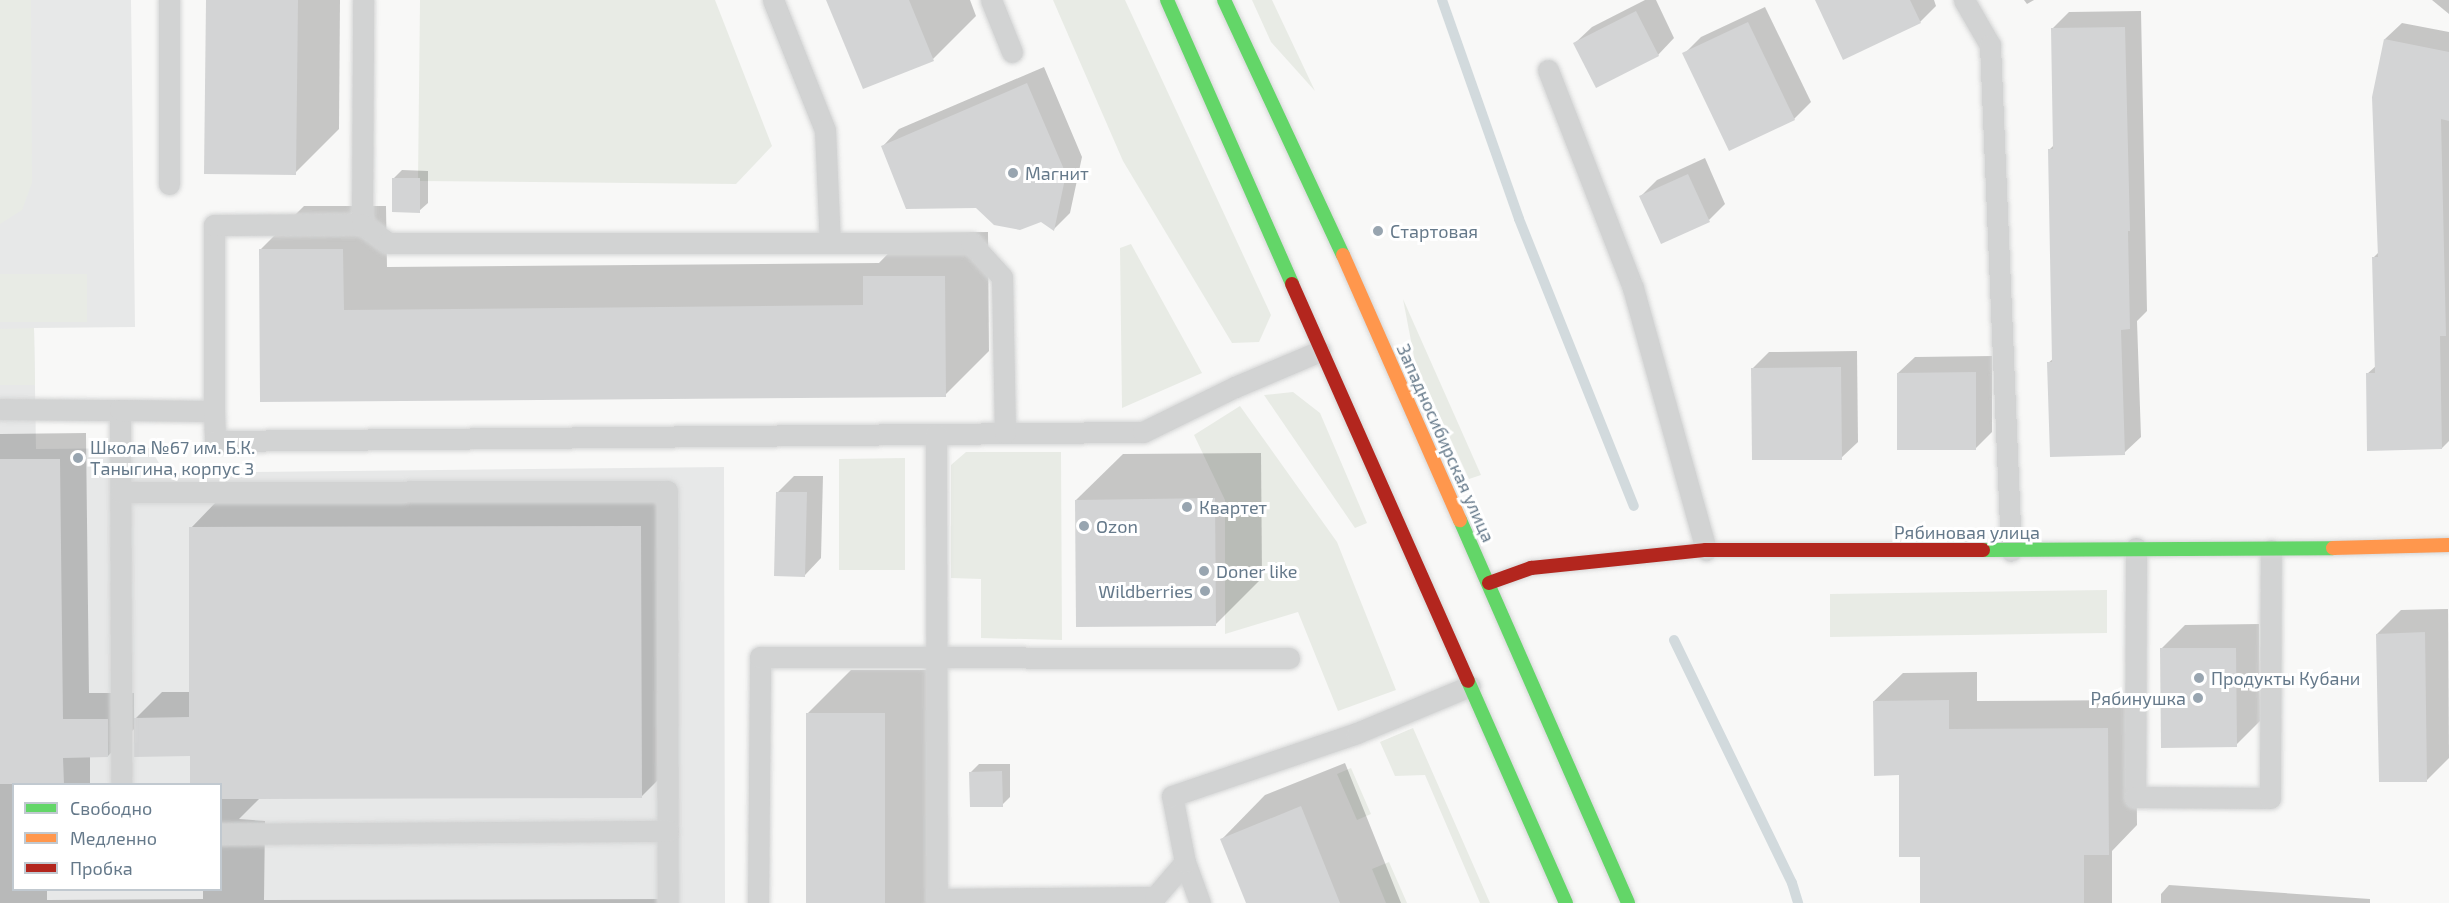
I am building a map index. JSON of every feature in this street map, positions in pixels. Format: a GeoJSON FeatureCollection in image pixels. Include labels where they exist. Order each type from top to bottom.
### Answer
{"type":"FeatureCollection","features":[{"type":"Feature","properties":{"kind":"main road"},"geometry":{"type":"LineString","coordinates":[[1167,0],[1320,351],[1566,903]]}},
{"type":"Feature","properties":{"kind":"main road","name":"Западносибирская улица"},"geometry":{"type":"LineString","coordinates":[[1224,0],[1370,314],[1628,903]]}},
{"type":"Feature","properties":{"kind":"main road","name":"Рябиновая улица"},"geometry":{"type":"LineString","coordinates":[[1489,583],[1531,568],[1706,550],[2271,550],[2449,545]]}},
{"type":"Feature","properties":{"kind":"lane"},"geometry":{"type":"LineString","coordinates":[[168,184],[169,0]]}},
{"type":"Feature","properties":{"kind":"lane"},"geometry":{"type":"LineString","coordinates":[[362,224],[363,0]]}},
{"type":"Feature","properties":{"kind":"lane"},"geometry":{"type":"LineString","coordinates":[[773,0],[825,130],[830,243]]}},
{"type":"Feature","properties":{"kind":"lane"},"geometry":{"type":"LineString","coordinates":[[991,0],[1012,52]]}},
{"type":"Feature","properties":{"kind":"lane"},"geometry":{"type":"LineString","coordinates":[[1964,0],[1990,45],[2011,551]]}},
{"type":"Feature","properties":{"kind":"lane"},"geometry":{"type":"LineString","coordinates":[[1548,70],[1633,288],[1706,550]]}},
{"type":"Feature","properties":{"kind":"lane"},"geometry":{"type":"LineString","coordinates":[[1005,434],[1002,277],[971,243],[388,243],[362,224],[214,225],[215,441],[936,435],[1005,434],[1143,432],[1235,387],[1320,351]]}},
{"type":"Feature","properties":{"kind":"lane"},"geometry":{"type":"LineString","coordinates":[[0,409],[214,411]]}},
{"type":"Feature","properties":{"kind":"lane"},"geometry":{"type":"LineString","coordinates":[[120,410],[122,783]]}},
{"type":"Feature","properties":{"kind":"lane"},"geometry":{"type":"LineString","coordinates":[[936,435],[937,901],[1155,897],[1185,862]]}},
{"type":"Feature","properties":{"kind":"lane"},"geometry":{"type":"LineString","coordinates":[[121,492],[667,491],[668,903]]}},
{"type":"Feature","properties":{"kind":"lane"},"geometry":{"type":"LineString","coordinates":[[2136,549],[2135,797],[2270,798],[2271,550]]}},
{"type":"Feature","properties":{"kind":"lane"},"geometry":{"type":"LineString","coordinates":[[758,903],[760,657],[1288,658]]}},
{"type":"Feature","properties":{"kind":"lane"},"geometry":{"type":"LineString","coordinates":[[1200,903],[1185,862],[1172,796],[1357,733],[1470,686]]}},
{"type":"Feature","properties":{"kind":"lane"},"geometry":{"type":"LineString","coordinates":[[222,834],[668,831]]}},
{"type":"Feature","properties":{"kind":"shaded area","name":"Школа №67 им. Б.К. Таныгина, корпус 3"},"geometry":{"type":"Polygon","coordinates":[[[0,0],[131,0],[135,327],[34,328],[36,449],[150,448],[165,473],[724,467],[725,903],[0,903],[0,0]]]}},
{"type":"Feature","properties":{"kind":"shaded area"},"geometry":{"type":"Polygon","coordinates":[[[0,0],[31,0],[32,183],[22,210],[0,224],[0,0]]]}},
{"type":"Feature","properties":{"kind":"shaded area"},"geometry":{"type":"Polygon","coordinates":[[[420,0],[715,0],[772,146],[736,184],[418,181],[420,0]]]}},
{"type":"Feature","properties":{"kind":"shaded area"},"geometry":{"type":"Polygon","coordinates":[[[1053,0],[1125,0],[1271,315],[1259,342],[1232,343],[1123,161],[1053,0]]]}},
{"type":"Feature","properties":{"kind":"shaded area"},"geometry":{"type":"Polygon","coordinates":[[[1252,0],[1272,0],[1315,91],[1271,42],[1252,0]]]}},
{"type":"Feature","properties":{"kind":"shaded area"},"geometry":{"type":"Polygon","coordinates":[[[1131,244],[1202,373],[1122,408],[1120,248],[1131,244]]]}},
{"type":"Feature","properties":{"kind":"shaded area"},"geometry":{"type":"Polygon","coordinates":[[[0,274],[87,274],[87,322],[0,322],[0,274]]]}},
{"type":"Feature","properties":{"kind":"shaded area"},"geometry":{"type":"Polygon","coordinates":[[[1403,299],[1481,475],[1469,479],[1415,362],[1403,299]]]}},
{"type":"Feature","properties":{"kind":"shaded area"},"geometry":{"type":"Polygon","coordinates":[[[34,328],[35,385],[0,385],[0,329],[34,328]]]}},
{"type":"Feature","properties":{"kind":"shaded area"},"geometry":{"type":"Polygon","coordinates":[[[1293,392],[1320,413],[1367,523],[1355,528],[1264,395],[1293,392]]]}},
{"type":"Feature","properties":{"kind":"shaded area"},"geometry":{"type":"Polygon","coordinates":[[[1240,406],[1337,542],[1396,690],[1338,711],[1298,612],[1225,634],[1225,500],[1194,435],[1240,406]]]}},
{"type":"Feature","properties":{"kind":"shaded area"},"geometry":{"type":"Polygon","coordinates":[[[966,452],[1061,452],[1062,640],[981,638],[981,579],[951,578],[951,465],[966,452]]]}},
{"type":"Feature","properties":{"kind":"shaded area"},"geometry":{"type":"Polygon","coordinates":[[[905,458],[905,570],[839,570],[839,459],[905,458]]]}},
{"type":"Feature","properties":{"kind":"shaded area"},"geometry":{"type":"Polygon","coordinates":[[[2107,590],[2107,633],[1830,637],[1830,594],[2107,590]]]}},
{"type":"Feature","properties":{"kind":"shaded area"},"geometry":{"type":"Polygon","coordinates":[[[1413,728],[1490,903],[1480,903],[1425,775],[1395,776],[1380,742],[1413,728]]]}},
{"type":"Feature","properties":{"kind":"shaded area"},"geometry":{"type":"Polygon","coordinates":[[[1351,768],[1371,814],[1357,820],[1337,774],[1351,768]]]}},
{"type":"Feature","properties":{"kind":"shaded area"},"geometry":{"type":"Polygon","coordinates":[[[1389,862],[1407,903],[1386,903],[1372,869],[1389,862]]]}},
{"type":"Feature","properties":{"kind":"building"},"geometry":{"type":"Polygon","coordinates":[[[206,0],[298,0],[296,175],[204,174],[206,0]]]}},
{"type":"Feature","properties":{"kind":"building"},"geometry":{"type":"Polygon","coordinates":[[[826,0],[909,0],[934,61],[863,89],[826,0]]]}},
{"type":"Feature","properties":{"kind":"building"},"geometry":{"type":"Polygon","coordinates":[[[1815,0],[1910,0],[1921,23],[1843,60],[1815,0]]]}},
{"type":"Feature","properties":{"kind":"building"},"geometry":{"type":"Polygon","coordinates":[[[1636,11],[1659,56],[1596,88],[1573,43],[1636,11]]]}},
{"type":"Feature","properties":{"kind":"building"},"geometry":{"type":"Polygon","coordinates":[[[1748,22],[1795,120],[1729,151],[1682,53],[1748,22]]]}},
{"type":"Feature","properties":{"kind":"building"},"geometry":{"type":"Polygon","coordinates":[[[2125,27],[2130,329],[2121,330],[2125,455],[2050,457],[2047,362],[2052,362],[2048,149],[2053,149],[2051,28],[2125,27]]]}},
{"type":"Feature","properties":{"kind":"building"},"geometry":{"type":"Polygon","coordinates":[[[2384,39],[2449,52],[2449,121],[2441,119],[2446,336],[2440,336],[2442,449],[2367,451],[2366,373],[2375,373],[2372,257],[2378,257],[2372,97],[2384,39]]]}},
{"type":"Feature","properties":{"kind":"building"},"geometry":{"type":"Polygon","coordinates":[[[1027,83],[1066,174],[1054,231],[1041,222],[1020,230],[994,225],[976,208],[906,209],[881,146],[1027,83]]]}},
{"type":"Feature","properties":{"kind":"building"},"geometry":{"type":"Polygon","coordinates":[[[1688,174],[1710,222],[1661,244],[1639,196],[1688,174]]]}},
{"type":"Feature","properties":{"kind":"building"},"geometry":{"type":"Polygon","coordinates":[[[392,178],[420,178],[420,213],[392,212],[392,178]]]}},
{"type":"Feature","properties":{"kind":"building"},"geometry":{"type":"Polygon","coordinates":[[[259,249],[343,249],[344,310],[863,305],[863,276],[945,276],[946,397],[260,402],[259,249]]]}},
{"type":"Feature","properties":{"kind":"building"},"geometry":{"type":"Polygon","coordinates":[[[1841,367],[1842,460],[1752,460],[1751,368],[1841,367]]]}},
{"type":"Feature","properties":{"kind":"building"},"geometry":{"type":"Polygon","coordinates":[[[1976,372],[1976,450],[1897,450],[1897,373],[1976,372]]]}},
{"type":"Feature","properties":{"kind":"building"},"geometry":{"type":"Polygon","coordinates":[[[0,459],[60,459],[63,719],[108,719],[108,757],[63,758],[64,783],[0,784],[0,459]]]}},
{"type":"Feature","properties":{"kind":"building"},"geometry":{"type":"Polygon","coordinates":[[[776,492],[807,492],[805,577],[774,576],[776,492]]]}},
{"type":"Feature","properties":{"kind":"building"},"geometry":{"type":"Polygon","coordinates":[[[1215,498],[1216,626],[1076,627],[1075,500],[1215,498]]]}},
{"type":"Feature","properties":{"kind":"building"},"geometry":{"type":"Polygon","coordinates":[[[641,526],[642,798],[222,799],[222,783],[190,783],[190,756],[134,757],[134,718],[189,717],[189,527],[641,526]]]}},
{"type":"Feature","properties":{"kind":"building"},"geometry":{"type":"Polygon","coordinates":[[[2425,632],[2427,782],[2379,782],[2376,634],[2425,632]]]}},
{"type":"Feature","properties":{"kind":"building","name":"Рябинушка"},"geometry":{"type":"Polygon","coordinates":[[[2160,648],[2236,648],[2237,747],[2161,748],[2160,648]]]}},
{"type":"Feature","properties":{"kind":"building"},"geometry":{"type":"Polygon","coordinates":[[[1949,700],[1949,729],[2108,728],[2109,855],[2084,855],[2084,903],[1920,903],[1920,857],[1899,857],[1899,775],[1874,776],[1873,701],[1949,700]]]}},
{"type":"Feature","properties":{"kind":"building"},"geometry":{"type":"Polygon","coordinates":[[[806,713],[885,713],[885,903],[806,903],[806,713]]]}},
{"type":"Feature","properties":{"kind":"building"},"geometry":{"type":"Polygon","coordinates":[[[1002,771],[1003,807],[970,807],[969,772],[1002,771]]]}},
{"type":"Feature","properties":{"kind":"building"},"geometry":{"type":"Polygon","coordinates":[[[1301,806],[1340,903],[1246,903],[1220,839],[1301,806]]]}},
{"type":"Feature","properties":{"kind":"waterway"},"geometry":{"type":"LineString","coordinates":[[1442,0],[1519,219],[1634,506]]}},
{"type":"Feature","properties":{"kind":"waterway"},"geometry":{"type":"LineString","coordinates":[[1674,640],[1792,883],[1798,903]]}},
{"type":"Feature","properties":{"kind":"traffic: fast"},"geometry":{"type":"LineString","coordinates":[[1167,0],[1292,284]]}},
{"type":"Feature","properties":{"kind":"traffic: fast"},"geometry":{"type":"LineString","coordinates":[[1224,0],[1343,255]]}},
{"type":"Feature","properties":{"kind":"traffic: fast"},"geometry":{"type":"LineString","coordinates":[[1460,520],[1628,903]]}},
{"type":"Feature","properties":{"kind":"traffic: fast"},"geometry":{"type":"LineString","coordinates":[[1983,550],[2333,548]]}},
{"type":"Feature","properties":{"kind":"traffic: fast"},"geometry":{"type":"LineString","coordinates":[[1468,681],[1566,903]]}},
{"type":"Feature","properties":{"kind":"traffic: slow"},"geometry":{"type":"LineString","coordinates":[[1343,255],[1460,520]]}},
{"type":"Feature","properties":{"kind":"traffic: slow"},"geometry":{"type":"LineString","coordinates":[[2333,548],[2449,545]]}},
{"type":"Feature","properties":{"kind":"traffic: jam"},"geometry":{"type":"LineString","coordinates":[[1292,284],[1468,681]]}},
{"type":"Feature","properties":{"kind":"traffic: jam"},"geometry":{"type":"LineString","coordinates":[[1489,583],[1531,568],[1706,550],[1983,550]]}},
{"type":"Feature","properties":{"kind":"place","name":"Магнит"},"geometry":{"type":"Point","coordinates":[1013,173]}},
{"type":"Feature","properties":{"kind":"place","name":"Стартовая"},"geometry":{"type":"Point","coordinates":[1378,231]}},
{"type":"Feature","properties":{"kind":"place","name":"Школа №67 им. Б.К. Таныгина, корпус 3"},"geometry":{"type":"Point","coordinates":[78,458]}},
{"type":"Feature","properties":{"kind":"place","name":"Квартет"},"geometry":{"type":"Point","coordinates":[1187,507]}},
{"type":"Feature","properties":{"kind":"place","name":"Ozon"},"geometry":{"type":"Point","coordinates":[1084,526]}},
{"type":"Feature","properties":{"kind":"place","name":"Doner like"},"geometry":{"type":"Point","coordinates":[1204,571]}},
{"type":"Feature","properties":{"kind":"place","name":"Wildberries"},"geometry":{"type":"Point","coordinates":[1205,591]}},
{"type":"Feature","properties":{"kind":"place","name":"Продукты Кубани"},"geometry":{"type":"Point","coordinates":[2199,678]}},
{"type":"Feature","properties":{"kind":"place","name":"Рябинушка"},"geometry":{"type":"Point","coordinates":[2198,698]}}]}
